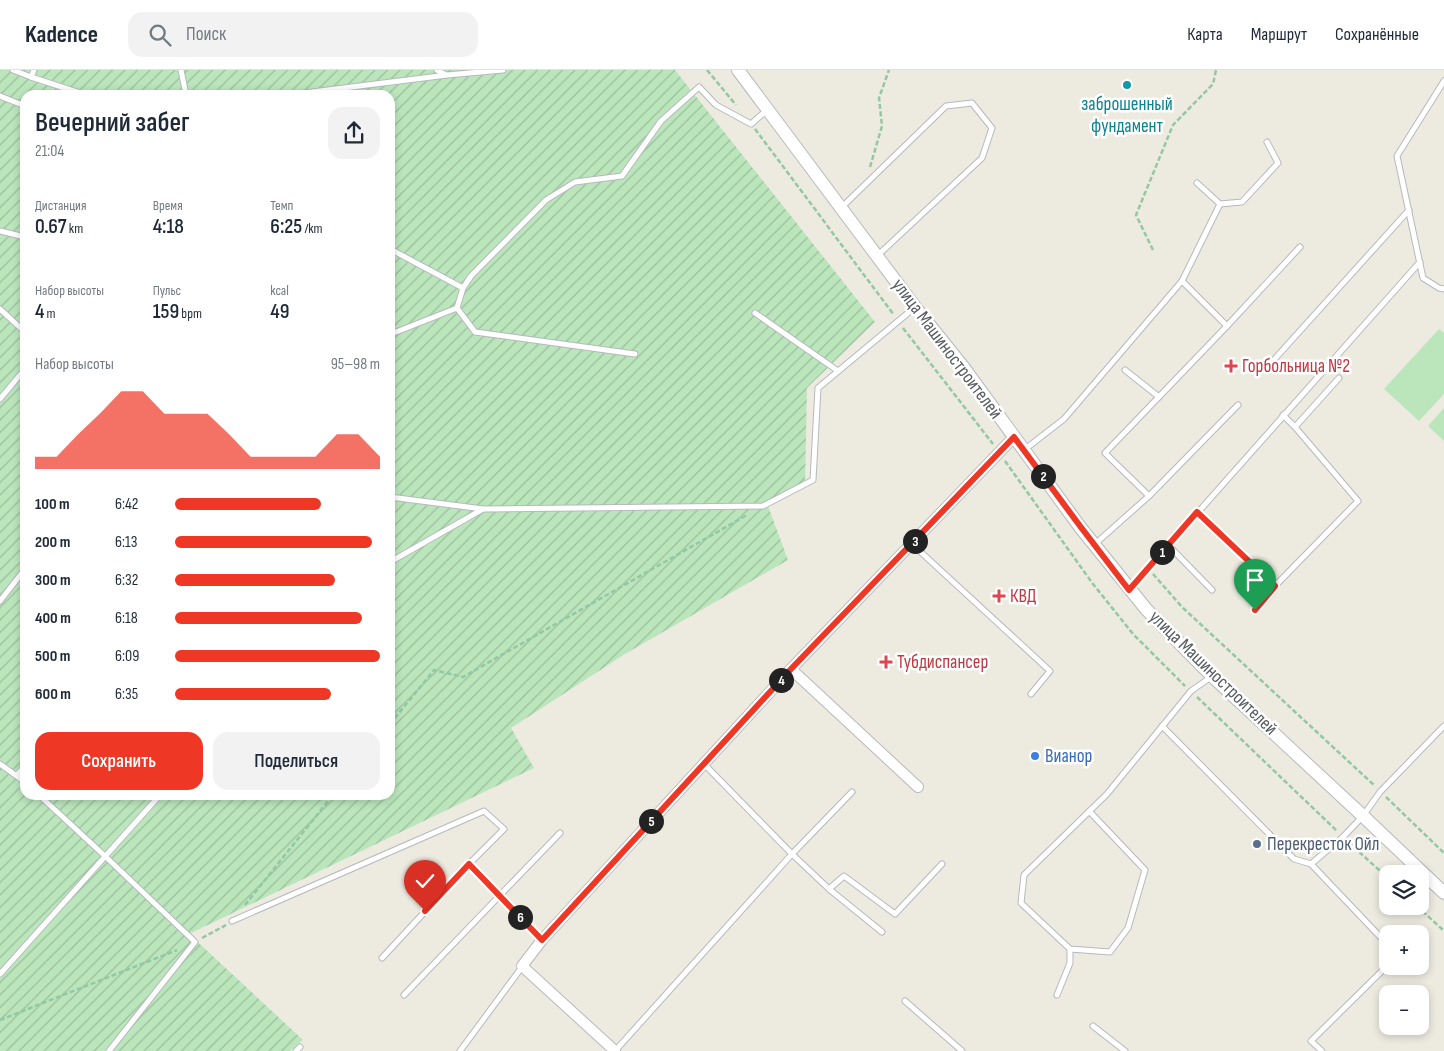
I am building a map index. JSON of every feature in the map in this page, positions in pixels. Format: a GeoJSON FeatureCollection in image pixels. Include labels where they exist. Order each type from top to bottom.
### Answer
{"type":"FeatureCollection","features":[{"type":"Feature","properties":{"kind":"street","name":"улица Машиностроителей"},"geometry":{"type":"LineString","coordinates":[[738,70],[915,307],[964,368],[1129,590],[1212,676],[1444,893]]}},
{"type":"Feature","properties":{"kind":"street"},"geometry":{"type":"LineString","coordinates":[[615,1051],[522,966],[542,940],[791,669],[1014,437]]}},
{"type":"Feature","properties":{"kind":"street"},"geometry":{"type":"LineString","coordinates":[[791,669],[918,787]]}},
{"type":"Feature","properties":{"kind":"lane"},"geometry":{"type":"LineString","coordinates":[[14,70],[72,90]]}},
{"type":"Feature","properties":{"kind":"lane"},"geometry":{"type":"LineString","coordinates":[[31,76],[34,70]]}},
{"type":"Feature","properties":{"kind":"lane"},"geometry":{"type":"LineString","coordinates":[[181,70],[185,90]]}},
{"type":"Feature","properties":{"kind":"lane"},"geometry":{"type":"LineString","coordinates":[[437,70],[447,75]]}},
{"type":"Feature","properties":{"kind":"lane"},"geometry":{"type":"LineString","coordinates":[[328,90],[503,70]]}},
{"type":"Feature","properties":{"kind":"lane"},"geometry":{"type":"LineString","coordinates":[[1444,81],[1397,156],[1423,278],[1439,288],[1444,288]]}},
{"type":"Feature","properties":{"kind":"lane"},"geometry":{"type":"LineString","coordinates":[[457,308],[463,288],[471,276],[546,200],[575,182],[622,176],[661,121],[699,87],[716,105],[751,124],[768,110]]}},
{"type":"Feature","properties":{"kind":"lane"},"geometry":{"type":"LineString","coordinates":[[0,96],[20,104]]}},
{"type":"Feature","properties":{"kind":"lane"},"geometry":{"type":"LineString","coordinates":[[842,208],[946,106],[972,103],[992,128],[982,158],[877,256]]}},
{"type":"Feature","properties":{"kind":"lane"},"geometry":{"type":"LineString","coordinates":[[1197,183],[1220,204],[1242,202],[1278,163],[1267,142]]}},
{"type":"Feature","properties":{"kind":"lane"},"geometry":{"type":"LineString","coordinates":[[1024,450],[1064,419],[1182,281],[1220,204]]}},
{"type":"Feature","properties":{"kind":"lane"},"geometry":{"type":"LineString","coordinates":[[1271,363],[1409,210]]}},
{"type":"Feature","properties":{"kind":"lane"},"geometry":{"type":"LineString","coordinates":[[0,231],[20,236]]}},
{"type":"Feature","properties":{"kind":"lane"},"geometry":{"type":"LineString","coordinates":[[1149,496],[1105,453],[1300,248]]}},
{"type":"Feature","properties":{"kind":"lane"},"geometry":{"type":"LineString","coordinates":[[395,252],[463,288]]}},
{"type":"Feature","properties":{"kind":"lane"},"geometry":{"type":"LineString","coordinates":[[1129,590],[1420,262]]}},
{"type":"Feature","properties":{"kind":"lane"},"geometry":{"type":"LineString","coordinates":[[1182,281],[1227,326]]}},
{"type":"Feature","properties":{"kind":"lane"},"geometry":{"type":"LineString","coordinates":[[395,498],[484,509],[763,506],[813,480],[818,388],[915,307]]}},
{"type":"Feature","properties":{"kind":"lane"},"geometry":{"type":"LineString","coordinates":[[395,332],[457,308]]}},
{"type":"Feature","properties":{"kind":"lane"},"geometry":{"type":"LineString","coordinates":[[457,308],[475,332],[635,354]]}},
{"type":"Feature","properties":{"kind":"lane"},"geometry":{"type":"LineString","coordinates":[[0,309],[20,327]]}},
{"type":"Feature","properties":{"kind":"lane"},"geometry":{"type":"LineString","coordinates":[[754,313],[838,370]]}},
{"type":"Feature","properties":{"kind":"lane"},"geometry":{"type":"LineString","coordinates":[[1125,370],[1159,397]]}},
{"type":"Feature","properties":{"kind":"lane"},"geometry":{"type":"LineString","coordinates":[[0,399],[20,374]]}},
{"type":"Feature","properties":{"kind":"lane"},"geometry":{"type":"LineString","coordinates":[[1295,427],[1339,378]]}},
{"type":"Feature","properties":{"kind":"lane"},"geometry":{"type":"LineString","coordinates":[[1094,544],[1149,496],[1238,405]]}},
{"type":"Feature","properties":{"kind":"lane"},"geometry":{"type":"LineString","coordinates":[[1255,610],[1275,586],[1358,502],[1295,427],[1283,416]]}},
{"type":"Feature","properties":{"kind":"lane"},"geometry":{"type":"LineString","coordinates":[[395,559],[484,509]]}},
{"type":"Feature","properties":{"kind":"lane"},"geometry":{"type":"LineString","coordinates":[[1197,512],[1275,586]]}},
{"type":"Feature","properties":{"kind":"lane"},"geometry":{"type":"LineString","coordinates":[[912,544],[1050,671],[1031,694]]}},
{"type":"Feature","properties":{"kind":"lane"},"geometry":{"type":"LineString","coordinates":[[1168,545],[1212,590]]}},
{"type":"Feature","properties":{"kind":"lane"},"geometry":{"type":"LineString","coordinates":[[0,600],[20,575]]}},
{"type":"Feature","properties":{"kind":"lane"},"geometry":{"type":"LineString","coordinates":[[1089,811],[1145,870],[1128,928],[1110,952],[1070,949],[1021,903],[1024,875],[1089,811],[1107,794],[1191,691],[1212,676]]}},
{"type":"Feature","properties":{"kind":"lane"},"geometry":{"type":"LineString","coordinates":[[1162,726],[1294,859],[1311,864],[1379,936]]}},
{"type":"Feature","properties":{"kind":"lane"},"geometry":{"type":"LineString","coordinates":[[1311,864],[1343,837],[1363,816],[1380,792],[1444,726]]}},
{"type":"Feature","properties":{"kind":"lane"},"geometry":{"type":"LineString","coordinates":[[704,764],[829,889],[882,932]]}},
{"type":"Feature","properties":{"kind":"lane"},"geometry":{"type":"LineString","coordinates":[[1,767],[20,778]]}},
{"type":"Feature","properties":{"kind":"lane"},"geometry":{"type":"LineString","coordinates":[[17,775],[20,772]]}},
{"type":"Feature","properties":{"kind":"lane"},"geometry":{"type":"LineString","coordinates":[[615,1051],[792,854],[852,792]]}},
{"type":"Feature","properties":{"kind":"lane"},"geometry":{"type":"LineString","coordinates":[[44,800],[195,942],[109,1051]]}},
{"type":"Feature","properties":{"kind":"lane"},"geometry":{"type":"LineString","coordinates":[[0,974],[156,800]]}},
{"type":"Feature","properties":{"kind":"lane"},"geometry":{"type":"LineString","coordinates":[[232,921],[484,812],[504,829],[382,958]]}},
{"type":"Feature","properties":{"kind":"lane"},"geometry":{"type":"LineString","coordinates":[[404,995],[560,832]]}},
{"type":"Feature","properties":{"kind":"lane"},"geometry":{"type":"LineString","coordinates":[[469,864],[542,940]]}},
{"type":"Feature","properties":{"kind":"lane"},"geometry":{"type":"LineString","coordinates":[[829,889],[844,876],[895,914],[942,864]]}},
{"type":"Feature","properties":{"kind":"lane"},"geometry":{"type":"LineString","coordinates":[[1057,995],[1070,963],[1070,949]]}},
{"type":"Feature","properties":{"kind":"lane"},"geometry":{"type":"LineString","coordinates":[[460,1051],[522,966]]}},
{"type":"Feature","properties":{"kind":"lane"},"geometry":{"type":"LineString","coordinates":[[1322,1051],[1311,1041],[1379,974]]}},
{"type":"Feature","properties":{"kind":"lane"},"geometry":{"type":"LineString","coordinates":[[905,1001],[962,1051]]}},
{"type":"Feature","properties":{"kind":"lane"},"geometry":{"type":"LineString","coordinates":[[1093,1026],[1125,1051]]}},
{"type":"Feature","properties":{"kind":"path"},"geometry":{"type":"LineString","coordinates":[[864,186],[882,126],[879,98],[890,70]]}},
{"type":"Feature","properties":{"kind":"path"},"geometry":{"type":"LineString","coordinates":[[1154,250],[1136,215],[1174,126],[1213,84],[1216,70]]}},
{"type":"Feature","properties":{"kind":"path"},"geometry":{"type":"LineString","coordinates":[[395,718],[434,670],[463,677],[763,506]]}},
{"type":"Feature","properties":{"kind":"path"},"geometry":{"type":"LineString","coordinates":[[1148,568],[1182,607],[1444,853]]}},
{"type":"Feature","properties":{"kind":"path"},"geometry":{"type":"LineString","coordinates":[[1426,915],[1444,932]]}},
{"type":"Feature","properties":{"kind":"green space"},"geometry":{"type":"Polygon","coordinates":[[[0,70],[675,70],[875,322],[807,388],[805,486],[768,506],[788,560],[625,654],[511,728],[534,768],[189,934],[303,1040],[290,1051],[0,1051],[0,70]]]}},
{"type":"Feature","properties":{"kind":"green space"},"geometry":{"type":"Polygon","coordinates":[[[1439,329],[1444,333],[1444,394],[1419,421],[1384,389],[1439,329]]]}},
{"type":"Feature","properties":{"kind":"green space"},"geometry":{"type":"Polygon","coordinates":[[[1444,408],[1444,441],[1428,426],[1444,408]]]}},
{"type":"Feature","properties":{"kind":"place","name":"заброшенный фундамент"},"geometry":{"type":"Point","coordinates":[1127,85]}},
{"type":"Feature","properties":{"kind":"place","name":"Горбольница №2"},"geometry":{"type":"Point","coordinates":[1231,366]}},
{"type":"Feature","properties":{"kind":"place","name":"КВД"},"geometry":{"type":"Point","coordinates":[999,596]}},
{"type":"Feature","properties":{"kind":"place","name":"Тубдиспансер"},"geometry":{"type":"Point","coordinates":[886,662]}},
{"type":"Feature","properties":{"kind":"place","name":"Вианор"},"geometry":{"type":"Point","coordinates":[1035,756]}},
{"type":"Feature","properties":{"kind":"place","name":"Перекресток Ойл"},"geometry":{"type":"Point","coordinates":[1257,844]}},
{"type":"Feature","properties":{"kind":"route"},"geometry":{"type":"LineString","coordinates":[[425,911],[469,864],[542,940],[791,669],[1014,437],[1129,590],[1197,512],[1275,586],[1255,610]]}}]}
